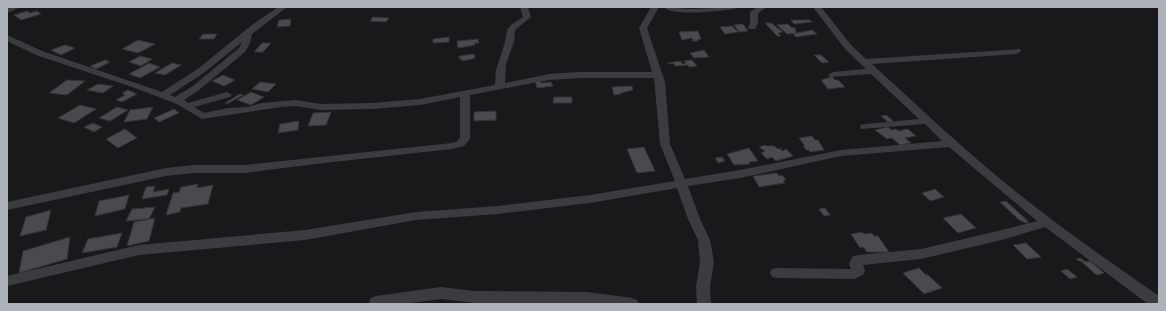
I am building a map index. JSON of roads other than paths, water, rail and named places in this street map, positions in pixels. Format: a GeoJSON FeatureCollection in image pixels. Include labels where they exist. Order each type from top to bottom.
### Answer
{"type":"FeatureCollection","features":[{"type":"Feature","properties":{"kind":"street"},"geometry":{"type":"LineString","coordinates":[[7,11],[17,7]]}},
{"type":"Feature","properties":{"kind":"street"},"geometry":{"type":"LineString","coordinates":[[162,96],[207,67],[248,33],[283,7]]}},
{"type":"Feature","properties":{"kind":"street"},"geometry":{"type":"LineString","coordinates":[[500,86],[501,69],[504,54],[510,43],[511,30],[527,17],[524,7]]}},
{"type":"Feature","properties":{"kind":"street"},"geometry":{"type":"LineString","coordinates":[[655,7],[644,23],[643,28],[658,75],[661,91],[665,144],[682,183],[706,249],[707,262],[703,287],[704,304]]}},
{"type":"Feature","properties":{"kind":"street"},"geometry":{"type":"LineString","coordinates":[[667,7],[691,11],[734,7]]}},
{"type":"Feature","properties":{"kind":"street"},"geometry":{"type":"LineString","coordinates":[[752,27],[754,23],[754,12],[762,7]]}},
{"type":"Feature","properties":{"kind":"street"},"geometry":{"type":"LineString","coordinates":[[817,7],[836,34],[863,62],[951,142],[1011,194],[1159,304]]}},
{"type":"Feature","properties":{"kind":"street"},"geometry":{"type":"LineString","coordinates":[[175,101],[196,88],[242,50],[246,43],[248,33]]}},
{"type":"Feature","properties":{"kind":"street"},"geometry":{"type":"LineString","coordinates":[[7,38],[39,53],[138,86],[186,106],[200,115],[206,116],[248,110],[268,105],[296,103],[321,107],[372,106],[428,101],[549,77],[658,75]]}},
{"type":"Feature","properties":{"kind":"street"},"geometry":{"type":"LineString","coordinates":[[863,62],[1017,51]]}},
{"type":"Feature","properties":{"kind":"street"},"geometry":{"type":"LineString","coordinates":[[833,75],[873,72]]}},
{"type":"Feature","properties":{"kind":"street"},"geometry":{"type":"LineString","coordinates":[[7,206],[166,172],[194,169],[245,170],[322,159],[452,146],[460,144],[465,139],[465,93]]}},
{"type":"Feature","properties":{"kind":"street"},"geometry":{"type":"LineString","coordinates":[[186,106],[227,95]]}},
{"type":"Feature","properties":{"kind":"street"},"geometry":{"type":"LineString","coordinates":[[865,127],[927,121]]}},
{"type":"Feature","properties":{"kind":"street"},"geometry":{"type":"LineString","coordinates":[[7,281],[139,250],[304,235],[416,216],[498,210],[590,199],[740,174],[841,152],[951,142]]}},
{"type":"Feature","properties":{"kind":"street"},"geometry":{"type":"LineString","coordinates":[[777,273],[854,274],[858,271],[856,264],[858,260],[921,254],[996,237],[1047,222]]}},
{"type":"Feature","properties":{"kind":"street"},"geometry":{"type":"LineString","coordinates":[[376,302],[441,293],[475,297],[594,299],[632,304]]}}]}
